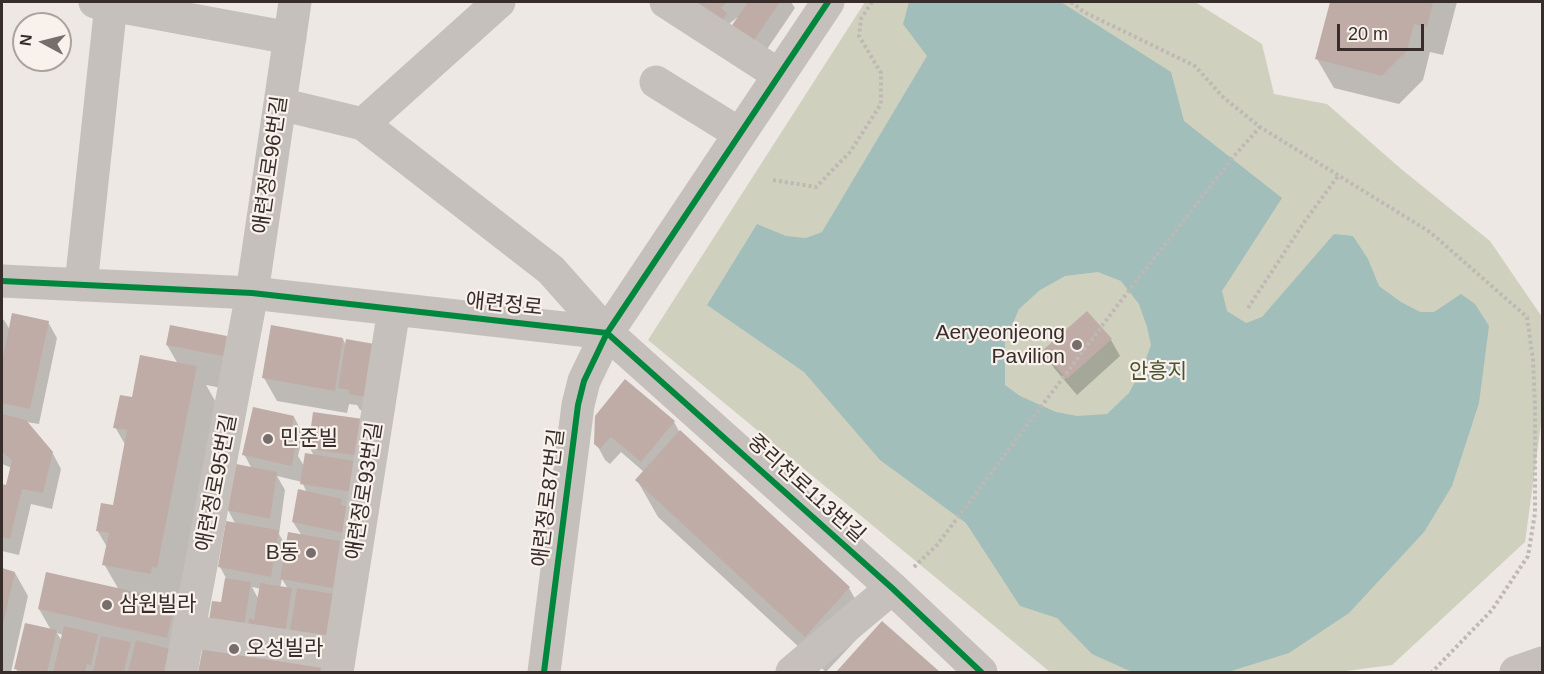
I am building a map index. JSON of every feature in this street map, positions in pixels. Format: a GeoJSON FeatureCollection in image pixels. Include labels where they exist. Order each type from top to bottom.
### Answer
{"type":"FeatureCollection","features":[{"type":"Feature","properties":{"kind":"street","name":"애련정로96번길"},"geometry":{"type":"LineString","coordinates":[[252,293],[295,2]]}},
{"type":"Feature","properties":{"kind":"street"},"geometry":{"type":"LineString","coordinates":[[363,124],[499,2]]}},
{"type":"Feature","properties":{"kind":"street"},"geometry":{"type":"LineString","coordinates":[[666,2],[779,75]]}},
{"type":"Feature","properties":{"kind":"street"},"geometry":{"type":"LineString","coordinates":[[607,333],[828,2]]}},
{"type":"Feature","properties":{"kind":"street"},"geometry":{"type":"LineString","coordinates":[[81,285],[103,3],[290,38]]}},
{"type":"Feature","properties":{"kind":"street"},"geometry":{"type":"LineString","coordinates":[[656,82],[740,134]]}},
{"type":"Feature","properties":{"kind":"street","name":"애련정로"},"geometry":{"type":"LineString","coordinates":[[280,104],[363,124],[551,270],[607,333]]}},
{"type":"Feature","properties":{"kind":"street","name":"애련정로"},"geometry":{"type":"LineString","coordinates":[[2,281],[252,293],[607,333]]}},
{"type":"Feature","properties":{"kind":"street","name":"애련정로95번길"},"geometry":{"type":"LineString","coordinates":[[181,672],[252,293]]}},
{"type":"Feature","properties":{"kind":"street","name":"애련정로93번길"},"geometry":{"type":"LineString","coordinates":[[338,663],[394,309]]}},
{"type":"Feature","properties":{"kind":"street","name":"중리천로113번길"},"geometry":{"type":"LineString","coordinates":[[607,333],[892,588],[981,672]]}},
{"type":"Feature","properties":{"kind":"street","name":"애련정로87번길"},"geometry":{"type":"LineString","coordinates":[[544,672],[578,405],[584,381],[607,333]]}},
{"type":"Feature","properties":{"kind":"street"},"geometry":{"type":"LineString","coordinates":[[792,672],[892,588]]}},
{"type":"Feature","properties":{"kind":"street"},"geometry":{"type":"LineString","coordinates":[[189,631],[338,663]]}},
{"type":"Feature","properties":{"kind":"street"},"geometry":{"type":"LineString","coordinates":[[1516,672],[1542,663]]}},
{"type":"Feature","properties":{"kind":"path"},"geometry":{"type":"LineString","coordinates":[[773,180],[816,187],[850,152],[881,104],[881,73],[859,36],[861,19],[872,2]]}},
{"type":"Feature","properties":{"kind":"path"},"geometry":{"type":"LineString","coordinates":[[1071,2],[1084,12],[1195,66],[1224,98],[1260,127],[1430,232],[1527,316],[1536,406],[1535,513],[1528,556],[1492,610],[1432,672]]}},
{"type":"Feature","properties":{"kind":"path"},"geometry":{"type":"LineString","coordinates":[[937,545],[1064,375],[1234,156],[1260,127]]}},
{"type":"Feature","properties":{"kind":"path"},"geometry":{"type":"LineString","coordinates":[[1248,308],[1305,220],[1338,176]]}},
{"type":"Feature","properties":{"kind":"green space","name":"안흥지"},"geometry":{"type":"Polygon","coordinates":[[[865,2],[1195,2],[1262,44],[1274,94],[1327,104],[1400,168],[1490,241],[1542,317],[1542,417],[1525,542],[1392,665],[1338,672],[1050,672],[648,340],[865,2]]]}},
{"type":"Feature","properties":{"kind":"water","name":"안흥지"},"geometry":{"type":"Polygon","coordinates":[[[909,2],[1061,2],[1171,72],[1184,121],[1282,198],[1222,291],[1227,311],[1246,323],[1262,317],[1334,234],[1353,236],[1368,259],[1379,286],[1420,312],[1434,312],[1461,294],[1475,304],[1489,326],[1479,403],[1452,486],[1424,532],[1349,613],[1289,653],[1228,672],[1132,672],[1092,654],[1057,618],[1020,606],[966,523],[880,460],[804,372],[707,305],[757,224],[786,236],[806,238],[822,232],[927,56],[903,24],[909,2]],[[1098,272],[1065,276],[1040,290],[1019,309],[1005,342],[1005,385],[1020,396],[1056,412],[1077,416],[1107,414],[1129,393],[1142,369],[1151,345],[1139,304],[1121,281],[1098,272]]]}},
{"type":"Feature","properties":{"kind":"building"},"geometry":{"type":"Polygon","coordinates":[[[680,2],[728,2],[721,7],[727,14],[718,26],[680,2]]]}},
{"type":"Feature","properties":{"kind":"building"},"geometry":{"type":"Polygon","coordinates":[[[748,2],[780,2],[750,46],[728,31],[748,2]]]}},
{"type":"Feature","properties":{"kind":"building"},"geometry":{"type":"Polygon","coordinates":[[[1330,2],[1433,2],[1427,27],[1414,24],[1407,51],[1382,76],[1315,59],[1330,2]]]}},
{"type":"Feature","properties":{"kind":"building","name":"Aeryeonjeong Pavilion"},"geometry":{"type":"Polygon","coordinates":[[[1087,311],[1112,339],[1067,379],[1042,351],[1087,311]]]}},
{"type":"Feature","properties":{"kind":"building"},"geometry":{"type":"Polygon","coordinates":[[[12,313],[49,321],[30,409],[2,403],[2,362],[12,313]]]}},
{"type":"Feature","properties":{"kind":"building"},"geometry":{"type":"Polygon","coordinates":[[[170,325],[227,336],[223,356],[166,345],[170,325]]]}},
{"type":"Feature","properties":{"kind":"building"},"geometry":{"type":"Polygon","coordinates":[[[271,325],[343,338],[335,391],[262,378],[271,325]]]}},
{"type":"Feature","properties":{"kind":"building"},"geometry":{"type":"Polygon","coordinates":[[[346,339],[380,345],[370,398],[349,394],[349,390],[338,388],[346,339]]]}},
{"type":"Feature","properties":{"kind":"building"},"geometry":{"type":"Polygon","coordinates":[[[140,355],[197,366],[157,568],[152,567],[151,574],[102,565],[109,533],[96,531],[101,503],[113,505],[127,430],[113,428],[120,395],[132,397],[140,355]]]}},
{"type":"Feature","properties":{"kind":"building"},"geometry":{"type":"Polygon","coordinates":[[[625,379],[675,421],[641,462],[611,437],[600,449],[594,444],[595,416],[625,379]]]}},
{"type":"Feature","properties":{"kind":"building","name":"민준빌"},"geometry":{"type":"Polygon","coordinates":[[[253,407],[294,416],[288,446],[295,448],[292,466],[242,455],[253,407]]]}},
{"type":"Feature","properties":{"kind":"building"},"geometry":{"type":"Polygon","coordinates":[[[313,412],[363,419],[361,456],[308,449],[313,412]]]}},
{"type":"Feature","properties":{"kind":"building"},"geometry":{"type":"Polygon","coordinates":[[[2,414],[26,420],[53,452],[43,493],[22,489],[10,539],[2,537],[2,484],[6,485],[12,460],[2,452],[2,414]]]}},
{"type":"Feature","properties":{"kind":"building"},"geometry":{"type":"Polygon","coordinates":[[[680,430],[850,587],[805,637],[635,480],[680,430]]]}},
{"type":"Feature","properties":{"kind":"building"},"geometry":{"type":"Polygon","coordinates":[[[305,453],[354,461],[353,492],[300,484],[305,453]]]}},
{"type":"Feature","properties":{"kind":"building"},"geometry":{"type":"Polygon","coordinates":[[[236,464],[277,472],[270,519],[226,510],[236,464]]]}},
{"type":"Feature","properties":{"kind":"building"},"geometry":{"type":"Polygon","coordinates":[[[298,489],[342,499],[341,505],[349,507],[344,533],[292,522],[298,489]]]}},
{"type":"Feature","properties":{"kind":"building"},"geometry":{"type":"Polygon","coordinates":[[[226,521],[279,530],[271,577],[218,567],[226,521]]]}},
{"type":"Feature","properties":{"kind":"building","name":"B동"},"geometry":{"type":"Polygon","coordinates":[[[288,532],[340,541],[333,588],[280,579],[288,532]]]}},
{"type":"Feature","properties":{"kind":"building"},"geometry":{"type":"Polygon","coordinates":[[[2,568],[15,572],[2,629],[2,568]]]}},
{"type":"Feature","properties":{"kind":"building","name":"삼원빌라"},"geometry":{"type":"Polygon","coordinates":[[[46,572],[176,601],[167,638],[38,609],[46,572]]]}},
{"type":"Feature","properties":{"kind":"building"},"geometry":{"type":"Polygon","coordinates":[[[225,578],[251,582],[243,633],[208,627],[212,601],[221,602],[225,578]]]}},
{"type":"Feature","properties":{"kind":"building"},"geometry":{"type":"Polygon","coordinates":[[[260,583],[292,588],[284,641],[246,635],[249,618],[254,620],[260,583]]]}},
{"type":"Feature","properties":{"kind":"building"},"geometry":{"type":"Polygon","coordinates":[[[297,588],[341,595],[333,644],[289,637],[297,588]]]}},
{"type":"Feature","properties":{"kind":"building"},"geometry":{"type":"Polygon","coordinates":[[[882,621],[940,672],[836,672],[882,621]]]}},
{"type":"Feature","properties":{"kind":"building"},"geometry":{"type":"Polygon","coordinates":[[[25,623],[57,630],[47,672],[14,669],[25,623]]]}},
{"type":"Feature","properties":{"kind":"building"},"geometry":{"type":"Polygon","coordinates":[[[64,626],[98,634],[91,665],[87,664],[85,672],[53,672],[64,626]]]}},
{"type":"Feature","properties":{"kind":"building"},"geometry":{"type":"Polygon","coordinates":[[[101,636],[131,642],[124,672],[93,672],[101,636]]]}},
{"type":"Feature","properties":{"kind":"building","name":"오성빌라"},"geometry":{"type":"Polygon","coordinates":[[[205,637],[325,660],[323,672],[198,672],[205,637]]]}},
{"type":"Feature","properties":{"kind":"building"},"geometry":{"type":"Polygon","coordinates":[[[136,640],[174,650],[169,672],[128,672],[136,640]]]}},
{"type":"Feature","properties":{"kind":"cycle path"},"geometry":{"type":"LineString","coordinates":[[2,281],[252,293],[607,333],[828,2]]}},
{"type":"Feature","properties":{"kind":"cycle path"},"geometry":{"type":"LineString","coordinates":[[544,672],[578,405],[584,381],[607,333],[892,588],[981,672]]}},
{"type":"Feature","properties":{"kind":"place","name":"Aeryeonjeong Pavilion"},"geometry":{"type":"Point","coordinates":[1077,345]}},
{"type":"Feature","properties":{"kind":"place","name":"민준빌"},"geometry":{"type":"Point","coordinates":[268,439]}},
{"type":"Feature","properties":{"kind":"place","name":"B동"},"geometry":{"type":"Point","coordinates":[311,553]}},
{"type":"Feature","properties":{"kind":"place","name":"삼원빌라"},"geometry":{"type":"Point","coordinates":[107,605]}},
{"type":"Feature","properties":{"kind":"place","name":"오성빌라"},"geometry":{"type":"Point","coordinates":[234,649]}}]}
